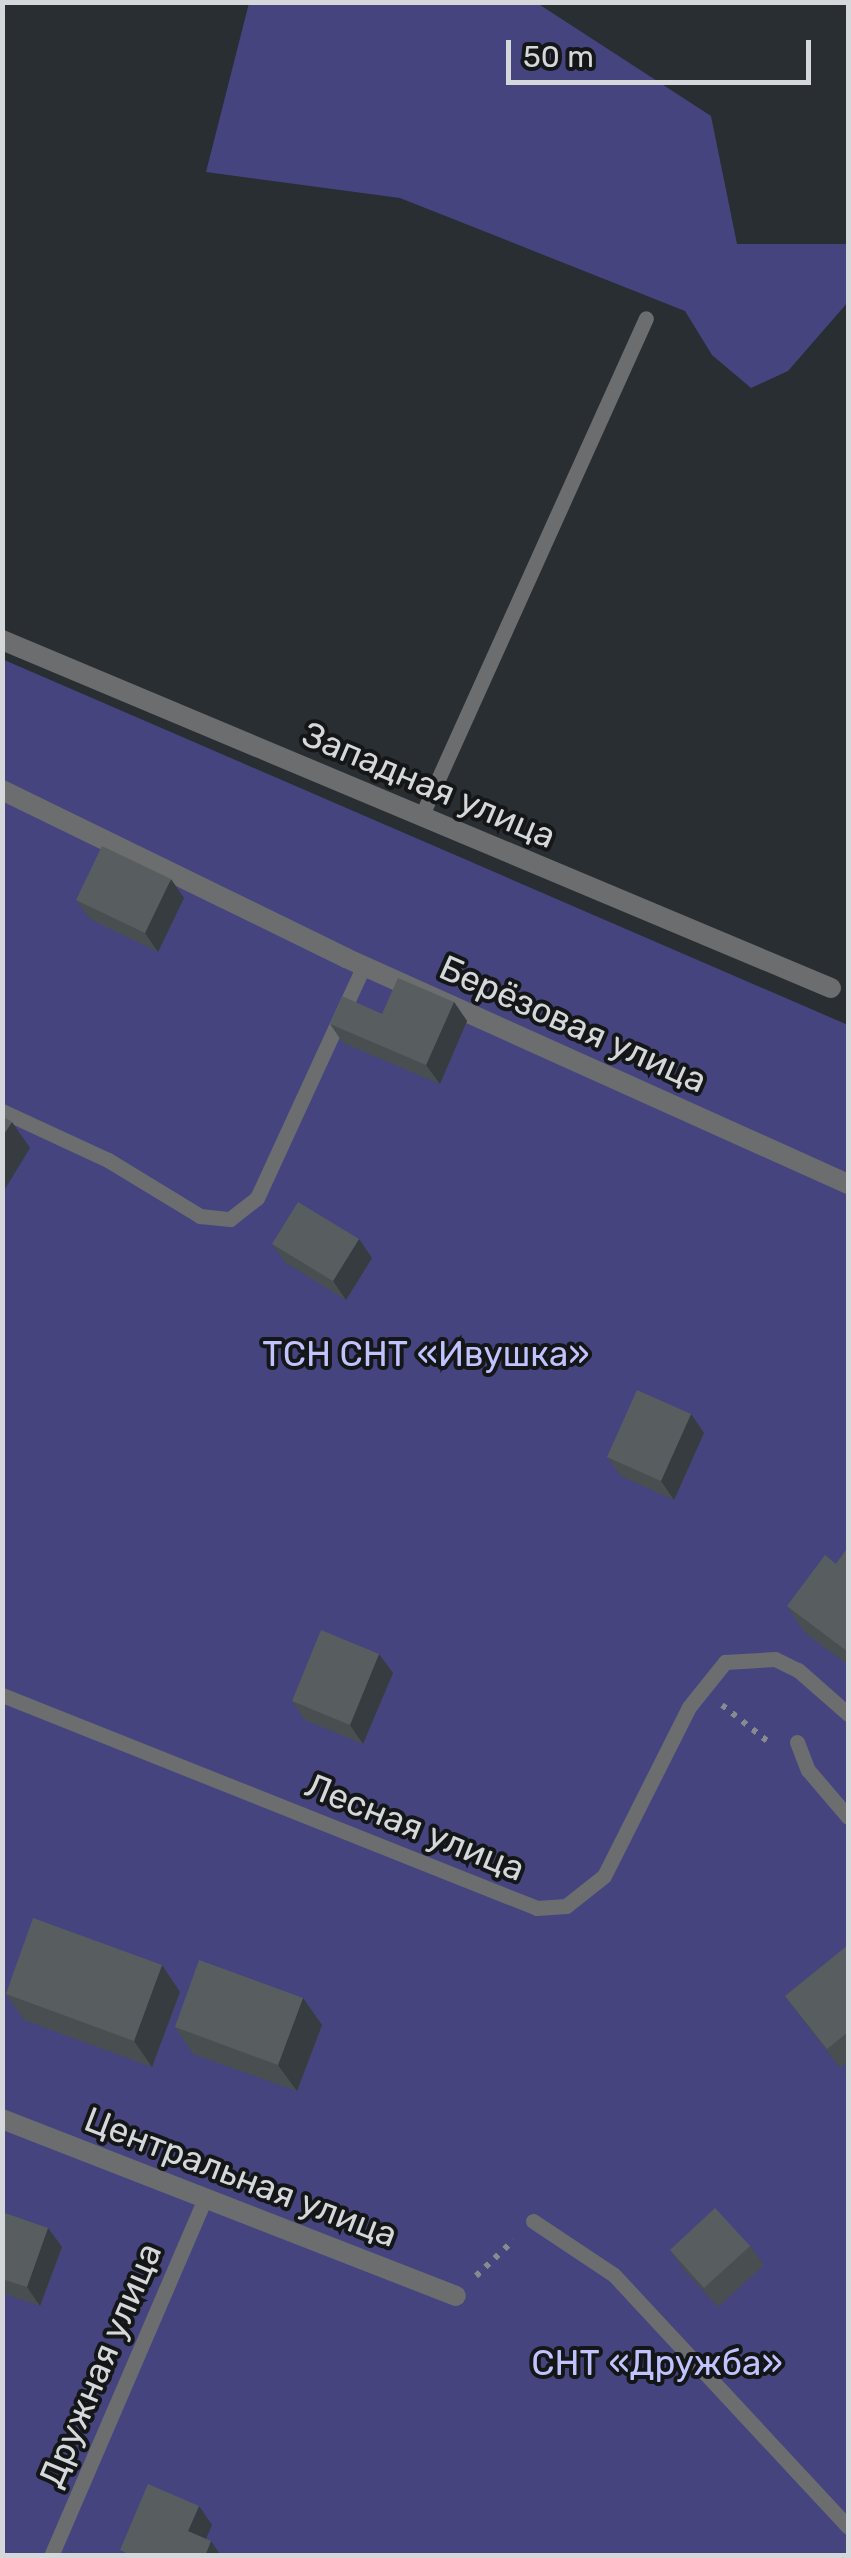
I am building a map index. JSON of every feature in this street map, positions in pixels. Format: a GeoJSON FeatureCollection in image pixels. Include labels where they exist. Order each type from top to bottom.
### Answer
{"type":"FeatureCollection","features":[{"type":"Feature","properties":{"kind":"street","name":"Западная улица"},"geometry":{"type":"LineString","coordinates":[[2,640],[830,988]]}},
{"type":"Feature","properties":{"kind":"street","name":"Берёзовая улица"},"geometry":{"type":"LineString","coordinates":[[2,790],[364,966],[848,1184]]}},
{"type":"Feature","properties":{"kind":"street","name":"Центральная улица"},"geometry":{"type":"LineString","coordinates":[[2,2118],[456,2296]]}},
{"type":"Feature","properties":{"kind":"lane"},"geometry":{"type":"LineString","coordinates":[[420,817],[646,318]]}},
{"type":"Feature","properties":{"kind":"lane"},"geometry":{"type":"LineString","coordinates":[[2,1111],[108,1160],[200,1216],[230,1219],[257,1198],[364,966]]}},
{"type":"Feature","properties":{"kind":"lane","name":"Лесная улица"},"geometry":{"type":"LineString","coordinates":[[2,1696],[537,1908],[566,1906],[604,1876],[703,1687],[725,1662],[775,1659],[798,1670],[848,1714]]}},
{"type":"Feature","properties":{"kind":"lane"},"geometry":{"type":"LineString","coordinates":[[797,1742],[804,1760],[848,1817]]}},
{"type":"Feature","properties":{"kind":"lane","name":"Дружная улица"},"geometry":{"type":"LineString","coordinates":[[51,2556],[205,2198]]}},
{"type":"Feature","properties":{"kind":"lane"},"geometry":{"type":"LineString","coordinates":[[533,2221],[614,2275],[848,2528]]}},
{"type":"Feature","properties":{"kind":"path"},"geometry":{"type":"LineString","coordinates":[[703,1687],[747,1728],[804,1760]]}},
{"type":"Feature","properties":{"kind":"path"},"geometry":{"type":"LineString","coordinates":[[456,2296],[533,2221]]}},
{"type":"Feature","properties":{"kind":"green space"},"geometry":{"type":"Polygon","coordinates":[[[249,3],[537,3],[711,116],[737,244],[848,244],[848,302],[788,371],[751,388],[712,355],[685,311],[400,198],[206,172],[249,3]]]}},
{"type":"Feature","properties":{"kind":"green space","name":"ТСН СНТ «Ивушка»"},"geometry":{"type":"Polygon","coordinates":[[[2,659],[848,1025],[848,2555],[3,2555],[2,659]]]}},
{"type":"Feature","properties":{"kind":"building"},"geometry":{"type":"Polygon","coordinates":[[[102,846],[171,879],[145,933],[76,900],[102,846]]]}},
{"type":"Feature","properties":{"kind":"building"},"geometry":{"type":"Polygon","coordinates":[[[398,978],[454,1002],[426,1065],[330,1024],[342,996],[382,1014],[398,978]]]}},
{"type":"Feature","properties":{"kind":"building"},"geometry":{"type":"Polygon","coordinates":[[[2,1116],[12,1122],[2,1137],[2,1116]]]}},
{"type":"Feature","properties":{"kind":"building"},"geometry":{"type":"Polygon","coordinates":[[[298,1202],[359,1239],[333,1281],[272,1244],[298,1202]]]}},
{"type":"Feature","properties":{"kind":"building"},"geometry":{"type":"Polygon","coordinates":[[[637,1390],[691,1414],[661,1481],[607,1457],[637,1390]]]}},
{"type":"Feature","properties":{"kind":"building"},"geometry":{"type":"Polygon","coordinates":[[[848,1547],[848,1652],[787,1606],[825,1555],[836,1564],[848,1547]]]}},
{"type":"Feature","properties":{"kind":"building"},"geometry":{"type":"Polygon","coordinates":[[[321,1630],[379,1654],[350,1725],[292,1701],[321,1630]]]}},
{"type":"Feature","properties":{"kind":"building"},"geometry":{"type":"Polygon","coordinates":[[[33,1918],[162,1965],[134,2041],[6,1994],[33,1918]]]}},
{"type":"Feature","properties":{"kind":"building"},"geometry":{"type":"Polygon","coordinates":[[[848,1945],[848,2032],[827,2049],[785,1996],[848,1945]]]}},
{"type":"Feature","properties":{"kind":"building"},"geometry":{"type":"Polygon","coordinates":[[[199,1960],[303,1998],[278,2065],[175,2027],[199,1960]]]}},
{"type":"Feature","properties":{"kind":"building"},"geometry":{"type":"Polygon","coordinates":[[[715,2208],[750,2246],[704,2288],[670,2250],[715,2208]]]}},
{"type":"Feature","properties":{"kind":"building"},"geometry":{"type":"Polygon","coordinates":[[[2,2212],[48,2228],[27,2287],[2,2279],[2,2212]]]}},
{"type":"Feature","properties":{"kind":"building"},"geometry":{"type":"Polygon","coordinates":[[[148,2484],[199,2506],[188,2531],[211,2541],[205,2556],[133,2556],[120,2550],[148,2484]]]}},
{"type":"Feature","properties":{"kind":"park label","name":"СНТ «Дружба»"},"geometry":{"type":"Point","coordinates":[657,2363]}}]}
